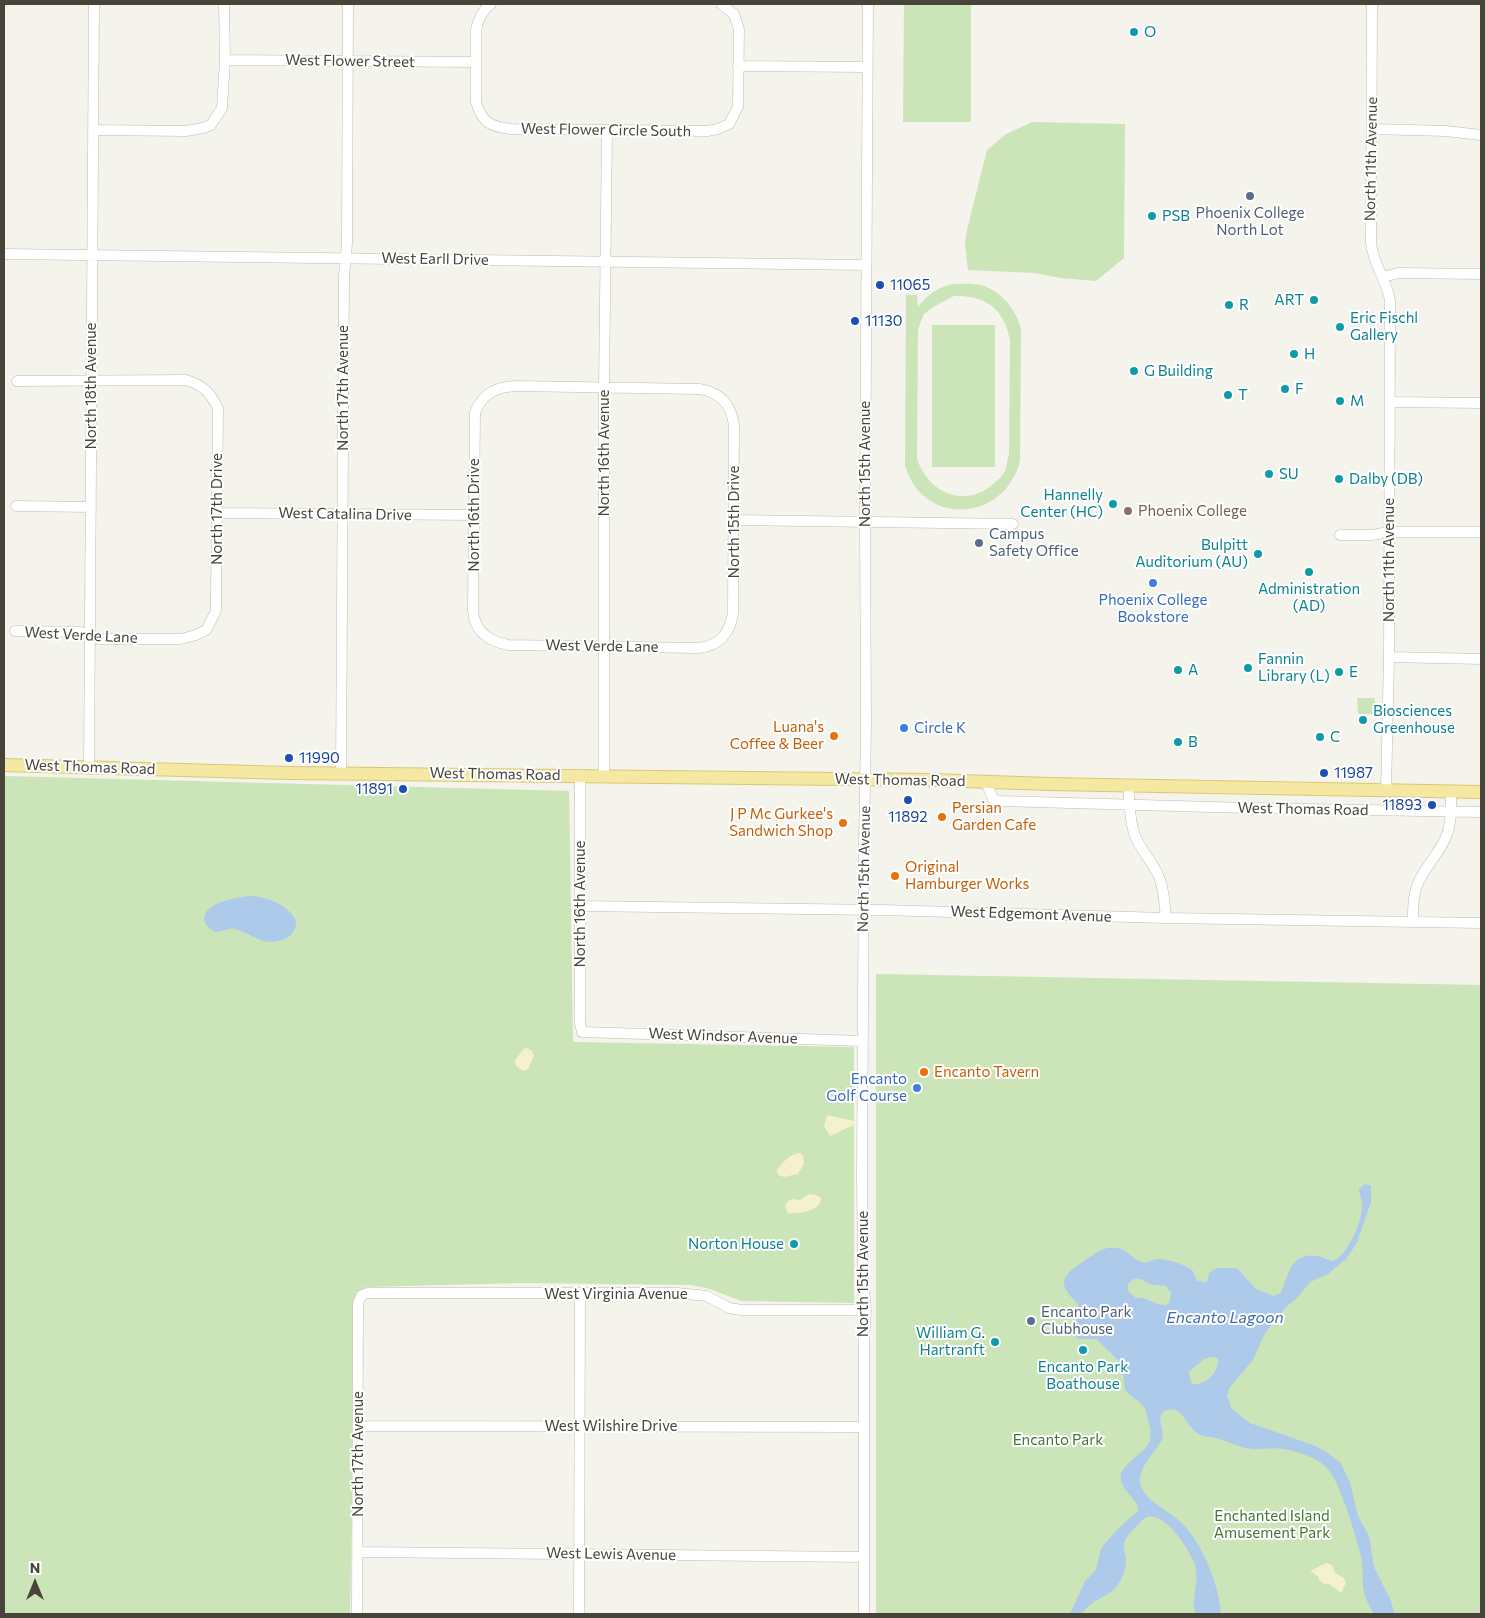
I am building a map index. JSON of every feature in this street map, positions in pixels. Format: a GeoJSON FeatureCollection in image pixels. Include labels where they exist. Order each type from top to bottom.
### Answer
{"type":"FeatureCollection","features":[{"type":"Feature","properties":{"kind":"main road","name":"West Thomas Road"},"geometry":{"type":"LineString","coordinates":[[4,765],[341,773],[865,779],[1481,792]]}},
{"type":"Feature","properties":{"kind":"street","name":"North 18th Avenue"},"geometry":{"type":"LineString","coordinates":[[89,768],[94,4]]}},
{"type":"Feature","properties":{"kind":"street"},"geometry":{"type":"LineString","coordinates":[[93,130],[186,131],[211,125],[222,108],[225,60],[224,4]]}},
{"type":"Feature","properties":{"kind":"street","name":"North 17th Avenue"},"geometry":{"type":"LineString","coordinates":[[341,773],[348,4]]}},
{"type":"Feature","properties":{"kind":"street","name":"West Flower Circle South"},"geometry":{"type":"LineString","coordinates":[[491,4],[482,13],[477,24],[476,62],[476,102],[479,111],[488,123],[512,129],[707,131],[728,124],[738,106],[739,30],[734,14],[721,4]]}},
{"type":"Feature","properties":{"kind":"street","name":"North 15th Avenue"},"geometry":{"type":"LineString","coordinates":[[864,1614],[864,1339],[866,1310],[863,1256],[868,4]]}},
{"type":"Feature","properties":{"kind":"street","name":"North 11th Avenue"},"geometry":{"type":"LineString","coordinates":[[1372,4],[1371,243],[1375,264],[1383,277],[1390,300],[1389,657],[1386,791]]}},
{"type":"Feature","properties":{"kind":"street","name":"West Flower Street"},"geometry":{"type":"LineString","coordinates":[[225,60],[476,62]]}},
{"type":"Feature","properties":{"kind":"street"},"geometry":{"type":"LineString","coordinates":[[738,66],[867,68]]}},
{"type":"Feature","properties":{"kind":"street","name":"North 16th Avenue"},"geometry":{"type":"LineString","coordinates":[[604,775],[604,388],[608,130]]}},
{"type":"Feature","properties":{"kind":"street"},"geometry":{"type":"LineString","coordinates":[[1372,130],[1446,131],[1481,135]]}},
{"type":"Feature","properties":{"kind":"street","name":"West Earll Drive"},"geometry":{"type":"LineString","coordinates":[[4,254],[866,265]]}},
{"type":"Feature","properties":{"kind":"street"},"geometry":{"type":"LineString","coordinates":[[1383,277],[1398,273],[1481,274]]}},
{"type":"Feature","properties":{"kind":"street","name":"North 17th Drive"},"geometry":{"type":"LineString","coordinates":[[92,381],[186,380],[197,383],[206,389],[214,399],[218,409],[216,610],[206,630]]}},
{"type":"Feature","properties":{"kind":"street"},"geometry":{"type":"LineString","coordinates":[[18,381],[92,381]]}},
{"type":"Feature","properties":{"kind":"street","name":"North 16th Drive"},"geometry":{"type":"LineString","coordinates":[[486,637],[479,630],[473,616],[475,413],[477,406],[488,393],[502,387],[604,388]]}},
{"type":"Feature","properties":{"kind":"street","name":"North 15th Drive"},"geometry":{"type":"LineString","coordinates":[[604,388],[699,390],[715,394],[725,401],[731,412],[734,425],[733,613],[730,628],[719,642]]}},
{"type":"Feature","properties":{"kind":"street"},"geometry":{"type":"LineString","coordinates":[[1390,402],[1481,403]]}},
{"type":"Feature","properties":{"kind":"street"},"geometry":{"type":"LineString","coordinates":[[16,506],[91,507]]}},
{"type":"Feature","properties":{"kind":"street","name":"West Catalina Drive"},"geometry":{"type":"LineString","coordinates":[[216,512],[474,515]]}},
{"type":"Feature","properties":{"kind":"street"},"geometry":{"type":"LineString","coordinates":[[734,520],[1013,524]]}},
{"type":"Feature","properties":{"kind":"street"},"geometry":{"type":"LineString","coordinates":[[1340,534],[1481,532]]}},
{"type":"Feature","properties":{"kind":"street","name":"West Verde Lane"},"geometry":{"type":"LineString","coordinates":[[15,631],[81,632],[98,639],[181,639],[206,630]]}},
{"type":"Feature","properties":{"kind":"street","name":"West Verde Lane"},"geometry":{"type":"LineString","coordinates":[[486,637],[508,645],[698,648],[711,646],[719,642]]}},
{"type":"Feature","properties":{"kind":"street"},"geometry":{"type":"LineString","coordinates":[[1389,657],[1481,659]]}},
{"type":"Feature","properties":{"kind":"street","name":"North 16th Avenue"},"geometry":{"type":"LineString","coordinates":[[580,775],[580,1023],[582,1032]]}},
{"type":"Feature","properties":{"kind":"street","name":"West Thomas Road"},"geometry":{"type":"LineString","coordinates":[[986,782],[993,799],[999,801],[1481,812]]}},
{"type":"Feature","properties":{"kind":"street"},"geometry":{"type":"LineString","coordinates":[[1128,786],[1129,804],[1135,836],[1143,852],[1156,869],[1163,886],[1166,918]]}},
{"type":"Feature","properties":{"kind":"street"},"geometry":{"type":"LineString","coordinates":[[1413,922],[1414,897],[1419,880],[1440,850],[1447,834],[1452,792]]}},
{"type":"Feature","properties":{"kind":"street","name":"West Edgemont Avenue"},"geometry":{"type":"LineString","coordinates":[[580,906],[1481,923]]}},
{"type":"Feature","properties":{"kind":"street","name":"West Windsor Avenue"},"geometry":{"type":"LineString","coordinates":[[582,1032],[864,1040]]}},
{"type":"Feature","properties":{"kind":"street","name":"West Virginia Avenue"},"geometry":{"type":"LineString","coordinates":[[362,1295],[368,1292],[695,1294],[707,1296],[729,1308],[742,1310],[866,1310]]}},
{"type":"Feature","properties":{"kind":"street"},"geometry":{"type":"LineString","coordinates":[[579,1614],[580,1293]]}},
{"type":"Feature","properties":{"kind":"street","name":"North 17th Avenue"},"geometry":{"type":"LineString","coordinates":[[358,1614],[358,1303],[362,1295]]}},
{"type":"Feature","properties":{"kind":"street","name":"West Wilshire Drive"},"geometry":{"type":"LineString","coordinates":[[358,1426],[864,1427]]}},
{"type":"Feature","properties":{"kind":"street","name":"West Lewis Avenue"},"geometry":{"type":"LineString","coordinates":[[358,1552],[864,1557]]}},
{"type":"Feature","properties":{"kind":"green space"},"geometry":{"type":"Polygon","coordinates":[[[904,4],[971,4],[971,122],[903,122],[904,4]]]}},
{"type":"Feature","properties":{"kind":"green space"},"geometry":{"type":"Polygon","coordinates":[[[1032,122],[1125,124],[1124,258],[1096,281],[1060,278],[1035,273],[968,270],[965,243],[967,230],[987,150],[1006,134],[1032,122]]]}},
{"type":"Feature","properties":{"kind":"green space"},"geometry":{"type":"Polygon","coordinates":[[[952,284],[972,284],[991,289],[1008,303],[1016,315],[1021,329],[1020,461],[1011,482],[998,497],[981,506],[963,510],[945,507],[928,499],[914,485],[905,465],[906,295],[917,295],[918,307],[937,290],[952,284]],[[954,296],[933,307],[924,314],[918,329],[917,459],[922,471],[929,480],[938,488],[958,496],[970,496],[992,485],[1004,473],[1009,455],[1010,340],[1007,329],[1003,319],[991,306],[984,301],[965,296],[954,296]]]}},
{"type":"Feature","properties":{"kind":"green space"},"geometry":{"type":"Polygon","coordinates":[[[932,325],[995,325],[995,467],[932,467],[932,325]]]}},
{"type":"Feature","properties":{"kind":"green space"},"geometry":{"type":"Polygon","coordinates":[[[1357,698],[1375,698],[1375,714],[1358,714],[1357,698]]]}},
{"type":"Feature","properties":{"kind":"green space","name":"Encanto Golf Course"},"geometry":{"type":"Polygon","coordinates":[[[4,776],[569,791],[573,1042],[854,1047],[854,1303],[741,1301],[710,1289],[691,1285],[522,1283],[366,1287],[356,1292],[350,1614],[4,1614],[4,776]]]}},
{"type":"Feature","properties":{"kind":"green space","name":"Encanto Golf Course"},"geometry":{"type":"Polygon","coordinates":[[[876,974],[1481,985],[1481,1614],[876,1614],[876,974]]]}},
{"type":"Feature","properties":{"kind":"sand"},"geometry":{"type":"Polygon","coordinates":[[[527,1048],[532,1051],[534,1056],[528,1069],[523,1071],[516,1066],[515,1061],[523,1049],[527,1048]]]}},
{"type":"Feature","properties":{"kind":"sand"},"geometry":{"type":"Polygon","coordinates":[[[827,1115],[854,1121],[854,1125],[830,1136],[824,1126],[827,1115]]]}},
{"type":"Feature","properties":{"kind":"sand"},"geometry":{"type":"Polygon","coordinates":[[[800,1153],[803,1155],[804,1164],[798,1174],[784,1177],[778,1175],[777,1170],[784,1162],[800,1153]]]}},
{"type":"Feature","properties":{"kind":"sand"},"geometry":{"type":"Polygon","coordinates":[[[809,1194],[821,1198],[818,1206],[809,1211],[788,1214],[785,1206],[788,1201],[793,1199],[800,1200],[809,1194]]]}},
{"type":"Feature","properties":{"kind":"sand"},"geometry":{"type":"Polygon","coordinates":[[[1326,1563],[1332,1565],[1335,1573],[1344,1578],[1346,1583],[1341,1593],[1328,1583],[1326,1585],[1310,1571],[1326,1563]]]}},
{"type":"Feature","properties":{"kind":"water"},"geometry":{"type":"Polygon","coordinates":[[[253,896],[278,903],[293,915],[296,921],[295,930],[290,936],[270,942],[233,929],[216,932],[206,924],[205,915],[214,905],[239,897],[253,896]]]}},
{"type":"Feature","properties":{"kind":"water","name":"Encanto Lagoon"},"geometry":{"type":"Polygon","coordinates":[[[1365,1184],[1371,1186],[1371,1202],[1357,1242],[1351,1252],[1345,1260],[1328,1274],[1310,1282],[1298,1297],[1285,1308],[1265,1333],[1253,1360],[1230,1387],[1227,1396],[1232,1409],[1250,1423],[1313,1445],[1340,1462],[1350,1482],[1358,1516],[1369,1536],[1374,1567],[1390,1599],[1395,1614],[1374,1614],[1369,1604],[1364,1590],[1361,1556],[1351,1523],[1337,1485],[1324,1465],[1313,1458],[1294,1451],[1279,1448],[1246,1448],[1201,1435],[1194,1431],[1178,1411],[1172,1409],[1164,1411],[1161,1415],[1162,1439],[1143,1468],[1140,1479],[1141,1486],[1148,1497],[1186,1527],[1201,1549],[1217,1589],[1221,1614],[1196,1614],[1194,1602],[1196,1571],[1192,1559],[1183,1542],[1169,1526],[1162,1520],[1147,1517],[1127,1537],[1124,1547],[1125,1567],[1119,1583],[1111,1592],[1086,1608],[1082,1614],[1070,1614],[1085,1581],[1096,1570],[1104,1544],[1138,1511],[1135,1502],[1123,1485],[1121,1474],[1126,1466],[1149,1443],[1150,1432],[1144,1407],[1125,1390],[1122,1364],[1096,1339],[1078,1339],[1072,1332],[1079,1312],[1078,1304],[1066,1291],[1064,1280],[1066,1276],[1076,1266],[1098,1251],[1115,1248],[1124,1250],[1146,1263],[1160,1259],[1181,1264],[1193,1271],[1198,1281],[1206,1282],[1209,1273],[1217,1268],[1237,1268],[1256,1289],[1274,1296],[1282,1290],[1290,1269],[1297,1260],[1309,1255],[1333,1261],[1344,1252],[1354,1236],[1362,1211],[1359,1189],[1365,1184]],[[1135,1279],[1128,1285],[1128,1291],[1136,1298],[1164,1305],[1168,1304],[1171,1293],[1166,1286],[1149,1284],[1141,1279],[1135,1279]],[[1218,1358],[1204,1359],[1189,1372],[1193,1384],[1207,1380],[1214,1373],[1218,1358]]]}},
{"type":"Feature","properties":{"kind":"place","name":"O"},"geometry":{"type":"Point","coordinates":[1134,32]}},
{"type":"Feature","properties":{"kind":"place","name":"Phoenix College North Lot"},"geometry":{"type":"Point","coordinates":[1250,196]}},
{"type":"Feature","properties":{"kind":"place","name":"PSB"},"geometry":{"type":"Point","coordinates":[1152,216]}},
{"type":"Feature","properties":{"kind":"place","name":"11065"},"geometry":{"type":"Point","coordinates":[880,285]}},
{"type":"Feature","properties":{"kind":"place","name":"ART"},"geometry":{"type":"Point","coordinates":[1314,300]}},
{"type":"Feature","properties":{"kind":"place","name":"R"},"geometry":{"type":"Point","coordinates":[1229,305]}},
{"type":"Feature","properties":{"kind":"place","name":"11130"},"geometry":{"type":"Point","coordinates":[855,321]}},
{"type":"Feature","properties":{"kind":"place","name":"Eric Fischl Gallery"},"geometry":{"type":"Point","coordinates":[1340,327]}},
{"type":"Feature","properties":{"kind":"place","name":"H"},"geometry":{"type":"Point","coordinates":[1294,354]}},
{"type":"Feature","properties":{"kind":"place","name":"G Building"},"geometry":{"type":"Point","coordinates":[1134,371]}},
{"type":"Feature","properties":{"kind":"place","name":"F"},"geometry":{"type":"Point","coordinates":[1285,389]}},
{"type":"Feature","properties":{"kind":"place","name":"T"},"geometry":{"type":"Point","coordinates":[1228,395]}},
{"type":"Feature","properties":{"kind":"place","name":"M"},"geometry":{"type":"Point","coordinates":[1340,401]}},
{"type":"Feature","properties":{"kind":"place","name":"SU"},"geometry":{"type":"Point","coordinates":[1269,474]}},
{"type":"Feature","properties":{"kind":"place","name":"Dalby (DB)"},"geometry":{"type":"Point","coordinates":[1339,479]}},
{"type":"Feature","properties":{"kind":"place","name":"Hannelly Center (HC)"},"geometry":{"type":"Point","coordinates":[1113,504]}},
{"type":"Feature","properties":{"kind":"place","name":"Phoenix College"},"geometry":{"type":"Point","coordinates":[1128,511]}},
{"type":"Feature","properties":{"kind":"place","name":"Campus Safety Office"},"geometry":{"type":"Point","coordinates":[979,543]}},
{"type":"Feature","properties":{"kind":"place","name":"Bulpitt Auditorium (AU)"},"geometry":{"type":"Point","coordinates":[1258,554]}},
{"type":"Feature","properties":{"kind":"place","name":"Administration (AD)"},"geometry":{"type":"Point","coordinates":[1309,572]}},
{"type":"Feature","properties":{"kind":"place","name":"Phoenix College Bookstore"},"geometry":{"type":"Point","coordinates":[1153,583]}},
{"type":"Feature","properties":{"kind":"place","name":"Fannin Library (L)"},"geometry":{"type":"Point","coordinates":[1248,668]}},
{"type":"Feature","properties":{"kind":"place","name":"A"},"geometry":{"type":"Point","coordinates":[1178,670]}},
{"type":"Feature","properties":{"kind":"place","name":"E"},"geometry":{"type":"Point","coordinates":[1339,672]}},
{"type":"Feature","properties":{"kind":"place","name":"Biosciences Greenhouse"},"geometry":{"type":"Point","coordinates":[1363,720]}},
{"type":"Feature","properties":{"kind":"place","name":"Circle K"},"geometry":{"type":"Point","coordinates":[904,728]}},
{"type":"Feature","properties":{"kind":"place","name":"Luana's Coffee & Beer"},"geometry":{"type":"Point","coordinates":[834,736]}},
{"type":"Feature","properties":{"kind":"place","name":"C"},"geometry":{"type":"Point","coordinates":[1320,737]}},
{"type":"Feature","properties":{"kind":"place","name":"B"},"geometry":{"type":"Point","coordinates":[1178,742]}},
{"type":"Feature","properties":{"kind":"place","name":"11990"},"geometry":{"type":"Point","coordinates":[289,758]}},
{"type":"Feature","properties":{"kind":"place","name":"11987"},"geometry":{"type":"Point","coordinates":[1324,773]}},
{"type":"Feature","properties":{"kind":"place","name":"11891"},"geometry":{"type":"Point","coordinates":[403,789]}},
{"type":"Feature","properties":{"kind":"place","name":"11892"},"geometry":{"type":"Point","coordinates":[908,800]}},
{"type":"Feature","properties":{"kind":"place","name":"11893"},"geometry":{"type":"Point","coordinates":[1432,805]}},
{"type":"Feature","properties":{"kind":"place","name":"Persian Garden Cafe"},"geometry":{"type":"Point","coordinates":[942,817]}},
{"type":"Feature","properties":{"kind":"place","name":"J P Mc Gurkee's Sandwich Shop"},"geometry":{"type":"Point","coordinates":[843,823]}},
{"type":"Feature","properties":{"kind":"place","name":"Original Hamburger Works"},"geometry":{"type":"Point","coordinates":[895,876]}},
{"type":"Feature","properties":{"kind":"place","name":"Encanto Tavern"},"geometry":{"type":"Point","coordinates":[924,1072]}},
{"type":"Feature","properties":{"kind":"place","name":"Encanto Golf Course"},"geometry":{"type":"Point","coordinates":[917,1088]}},
{"type":"Feature","properties":{"kind":"place","name":"Norton House"},"geometry":{"type":"Point","coordinates":[794,1244]}},
{"type":"Feature","properties":{"kind":"place","name":"Encanto Park Clubhouse"},"geometry":{"type":"Point","coordinates":[1031,1321]}},
{"type":"Feature","properties":{"kind":"place","name":"William G. Hartranft"},"geometry":{"type":"Point","coordinates":[995,1342]}},
{"type":"Feature","properties":{"kind":"place","name":"Encanto Park Boathouse"},"geometry":{"type":"Point","coordinates":[1083,1350]}},
{"type":"Feature","properties":{"kind":"park label","name":"Encanto Park"},"geometry":{"type":"Point","coordinates":[1058,1440]}},
{"type":"Feature","properties":{"kind":"park label","name":"Enchanted Island Amusement Park"},"geometry":{"type":"Point","coordinates":[1272,1524]}}]}
